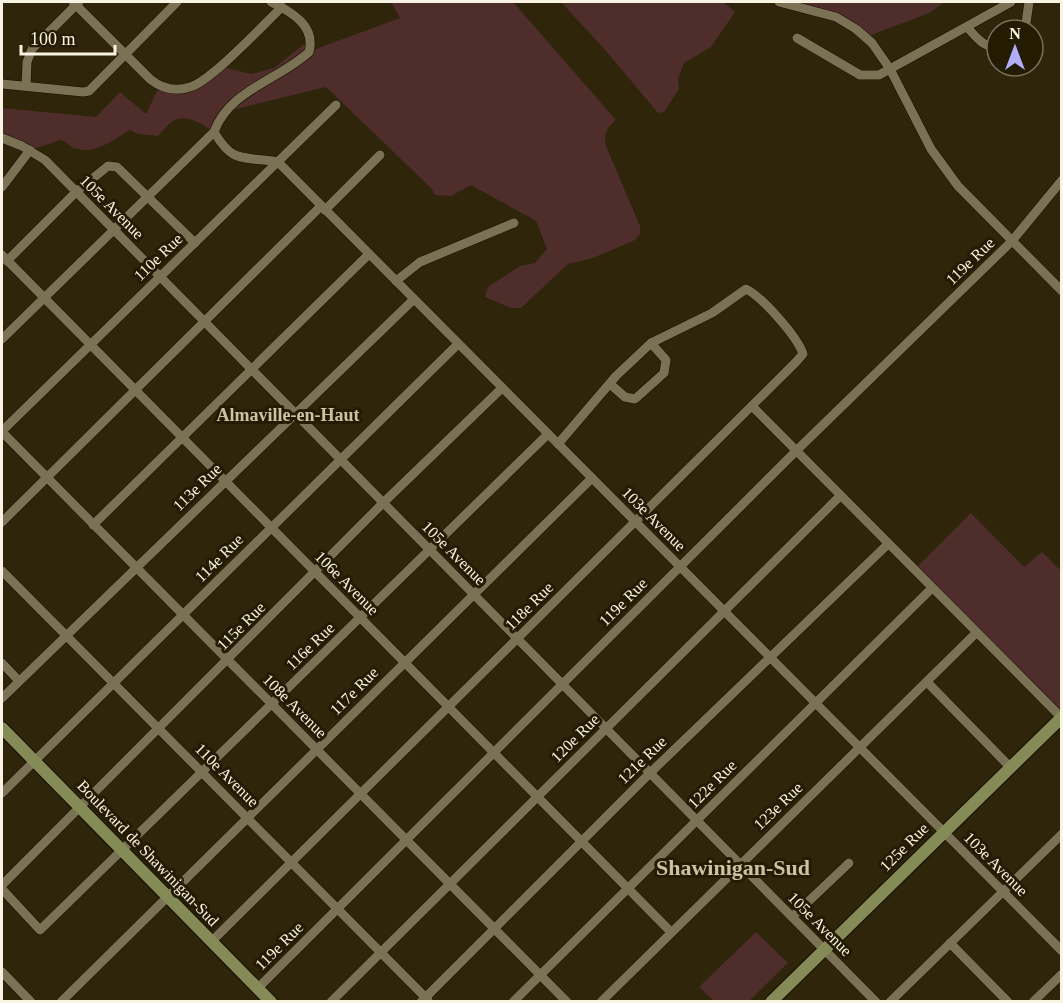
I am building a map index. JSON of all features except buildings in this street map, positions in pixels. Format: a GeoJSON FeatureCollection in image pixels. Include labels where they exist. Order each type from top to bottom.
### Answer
{"type":"FeatureCollection","features":[{"type":"Feature","properties":{"kind":"main road","name":"125e Rue"},"geometry":{"type":"LineString","coordinates":[[771,1002],[1061,717]]}},
{"type":"Feature","properties":{"kind":"main road","name":"Boulevard de Shawinigan-Sud"},"geometry":{"type":"LineString","coordinates":[[2,728],[271,1002]]}},
{"type":"Feature","properties":{"kind":"street"},"geometry":{"type":"LineString","coordinates":[[26,86],[27,62],[32,49],[76,2],[156,84],[181,89],[192,86],[207,77],[282,7]]}},
{"type":"Feature","properties":{"kind":"street"},"geometry":{"type":"LineString","coordinates":[[2,84],[89,91],[177,2]]}},
{"type":"Feature","properties":{"kind":"street"},"geometry":{"type":"LineString","coordinates":[[2,339],[214,132],[221,117],[237,100],[309,52],[311,39],[308,31],[297,18],[271,2]]}},
{"type":"Feature","properties":{"kind":"street"},"geometry":{"type":"LineString","coordinates":[[779,2],[825,13],[847,23],[872,43],[890,69],[930,149],[958,186],[1062,291]]}},
{"type":"Feature","properties":{"kind":"street"},"geometry":{"type":"LineString","coordinates":[[797,38],[860,75],[879,75],[1011,2]]}},
{"type":"Feature","properties":{"kind":"street"},"geometry":{"type":"LineString","coordinates":[[1027,18],[1029,2]]}},
{"type":"Feature","properties":{"kind":"street"},"geometry":{"type":"LineString","coordinates":[[967,27],[979,41],[985,44]]}},
{"type":"Feature","properties":{"kind":"street","name":"110e Rue"},"geometry":{"type":"LineString","coordinates":[[2,432],[336,105]]}},
{"type":"Feature","properties":{"kind":"street"},"geometry":{"type":"LineString","coordinates":[[214,132],[229,153],[278,162]]}},
{"type":"Feature","properties":{"kind":"street","name":"105e Avenue"},"geometry":{"type":"LineString","coordinates":[[2,138],[30,150],[45,160],[876,1002]]}},
{"type":"Feature","properties":{"kind":"street"},"geometry":{"type":"LineString","coordinates":[[2,187],[30,150]]}},
{"type":"Feature","properties":{"kind":"street"},"geometry":{"type":"LineString","coordinates":[[2,522],[204,321],[380,154]]}},
{"type":"Feature","properties":{"kind":"street","name":"103e Avenue"},"geometry":{"type":"LineString","coordinates":[[278,162],[1062,951]]}},
{"type":"Feature","properties":{"kind":"street"},"geometry":{"type":"LineString","coordinates":[[4,258],[108,166],[117,167],[195,243]]}},
{"type":"Feature","properties":{"kind":"street","name":"119e Rue"},"geometry":{"type":"LineString","coordinates":[[258,988],[796,451],[1012,241],[1062,180]]}},
{"type":"Feature","properties":{"kind":"street"},"geometry":{"type":"LineString","coordinates":[[396,281],[420,262],[514,224]]}},
{"type":"Feature","properties":{"kind":"street"},"geometry":{"type":"LineString","coordinates":[[93,525],[369,254]]}},
{"type":"Feature","properties":{"kind":"street","name":"106e Avenue"},"geometry":{"type":"LineString","coordinates":[[4,258],[671,933]]}},
{"type":"Feature","properties":{"kind":"street","name":"118e Rue"},"geometry":{"type":"LineString","coordinates":[[212,941],[802,354],[799,343],[756,294],[746,289],[712,312],[651,343]]}},
{"type":"Feature","properties":{"kind":"street","name":"113e Rue"},"geometry":{"type":"LineString","coordinates":[[2,698],[414,299]]}},
{"type":"Feature","properties":{"kind":"street"},"geometry":{"type":"LineString","coordinates":[[558,444],[610,384],[651,343],[666,360],[664,373],[635,399],[625,398],[610,384]]}},
{"type":"Feature","properties":{"kind":"street","name":"114e Rue"},"geometry":{"type":"LineString","coordinates":[[2,793],[458,344]]}},
{"type":"Feature","properties":{"kind":"street","name":"115e Rue"},"geometry":{"type":"LineString","coordinates":[[2,887],[383,503],[502,388]]}},
{"type":"Feature","properties":{"kind":"street"},"geometry":{"type":"LineString","coordinates":[[752,406],[1061,717]]}},
{"type":"Feature","properties":{"kind":"street","name":"108e Avenue"},"geometry":{"type":"LineString","coordinates":[[2,432],[567,1002]]}},
{"type":"Feature","properties":{"kind":"street","name":"116e Rue"},"geometry":{"type":"LineString","coordinates":[[2,887],[40,930],[548,434]]}},
{"type":"Feature","properties":{"kind":"street","name":"117e Rue"},"geometry":{"type":"LineString","coordinates":[[61,1002],[592,478]]}},
{"type":"Feature","properties":{"kind":"street","name":"120e Rue"},"geometry":{"type":"LineString","coordinates":[[331,1002],[840,496]]}},
{"type":"Feature","properties":{"kind":"street","name":"121e Rue"},"geometry":{"type":"LineString","coordinates":[[425,1000],[650,773],[888,544]]}},
{"type":"Feature","properties":{"kind":"street","name":"110e Avenue"},"geometry":{"type":"LineString","coordinates":[[2,571],[381,952],[425,1000]]}},
{"type":"Feature","properties":{"kind":"street","name":"122e Rue"},"geometry":{"type":"LineString","coordinates":[[513,1002],[932,588]]}},
{"type":"Feature","properties":{"kind":"street","name":"123e Rue"},"geometry":{"type":"LineString","coordinates":[[601,1002],[976,633]]}},
{"type":"Feature","properties":{"kind":"street"},"geometry":{"type":"LineString","coordinates":[[2,663],[19,681]]}},
{"type":"Feature","properties":{"kind":"street"},"geometry":{"type":"LineString","coordinates":[[927,682],[1010,766]]}},
{"type":"Feature","properties":{"kind":"street"},"geometry":{"type":"LineString","coordinates":[[890,1002],[1062,834]]}},
{"type":"Feature","properties":{"kind":"street"},"geometry":{"type":"LineString","coordinates":[[792,917],[849,863]]}},
{"type":"Feature","properties":{"kind":"street"},"geometry":{"type":"LineString","coordinates":[[950,943],[1008,1002]]}},
{"type":"Feature","properties":{"kind":"street"},"geometry":{"type":"LineString","coordinates":[[2,972],[31,1002]]}},
{"type":"Feature","properties":{"kind":"street"},"geometry":{"type":"LineString","coordinates":[[1033,1002],[1062,974]]}},
{"type":"Feature","properties":{"kind":"shaded area"},"geometry":{"type":"Polygon","coordinates":[[[391,2],[513,2],[616,120],[606,131],[606,146],[640,226],[640,234],[635,240],[593,258],[568,264],[521,308],[511,308],[485,297],[488,287],[520,266],[535,263],[547,249],[536,221],[471,185],[451,196],[435,195],[432,189],[326,87],[232,110],[316,49],[400,18],[391,2]]]}},
{"type":"Feature","properties":{"kind":"shaded area"},"geometry":{"type":"Polygon","coordinates":[[[561,2],[723,2],[735,12],[711,47],[684,63],[678,79],[679,89],[664,112],[658,113],[561,2]]]}},
{"type":"Feature","properties":{"kind":"shaded area"},"geometry":{"type":"Polygon","coordinates":[[[779,2],[945,2],[929,13],[866,37],[856,29],[779,2]]]}},
{"type":"Feature","properties":{"kind":"shaded area"},"geometry":{"type":"Polygon","coordinates":[[[308,41],[306,51],[264,79],[211,130],[194,121],[179,118],[158,136],[138,134],[130,130],[105,145],[84,150],[61,140],[30,150],[2,138],[2,108],[96,117],[120,92],[146,114],[159,87],[177,90],[222,67],[251,74],[274,68],[308,41]]]}},
{"type":"Feature","properties":{"kind":"shaded area"},"geometry":{"type":"Polygon","coordinates":[[[971,513],[1024,567],[1042,552],[1061,571],[1062,717],[914,570],[971,513]]]}},
{"type":"Feature","properties":{"kind":"shaded area"},"geometry":{"type":"Polygon","coordinates":[[[756,932],[788,963],[749,1001],[714,1001],[699,987],[756,932]]]}},
{"type":"Feature","properties":{"kind":"district","name":"Almaville-en-Haut"},"geometry":{"type":"Point","coordinates":[288,415]}},
{"type":"Feature","properties":{"kind":"district","name":"Shawinigan-Sud"},"geometry":{"type":"Point","coordinates":[733,867]}}]}
